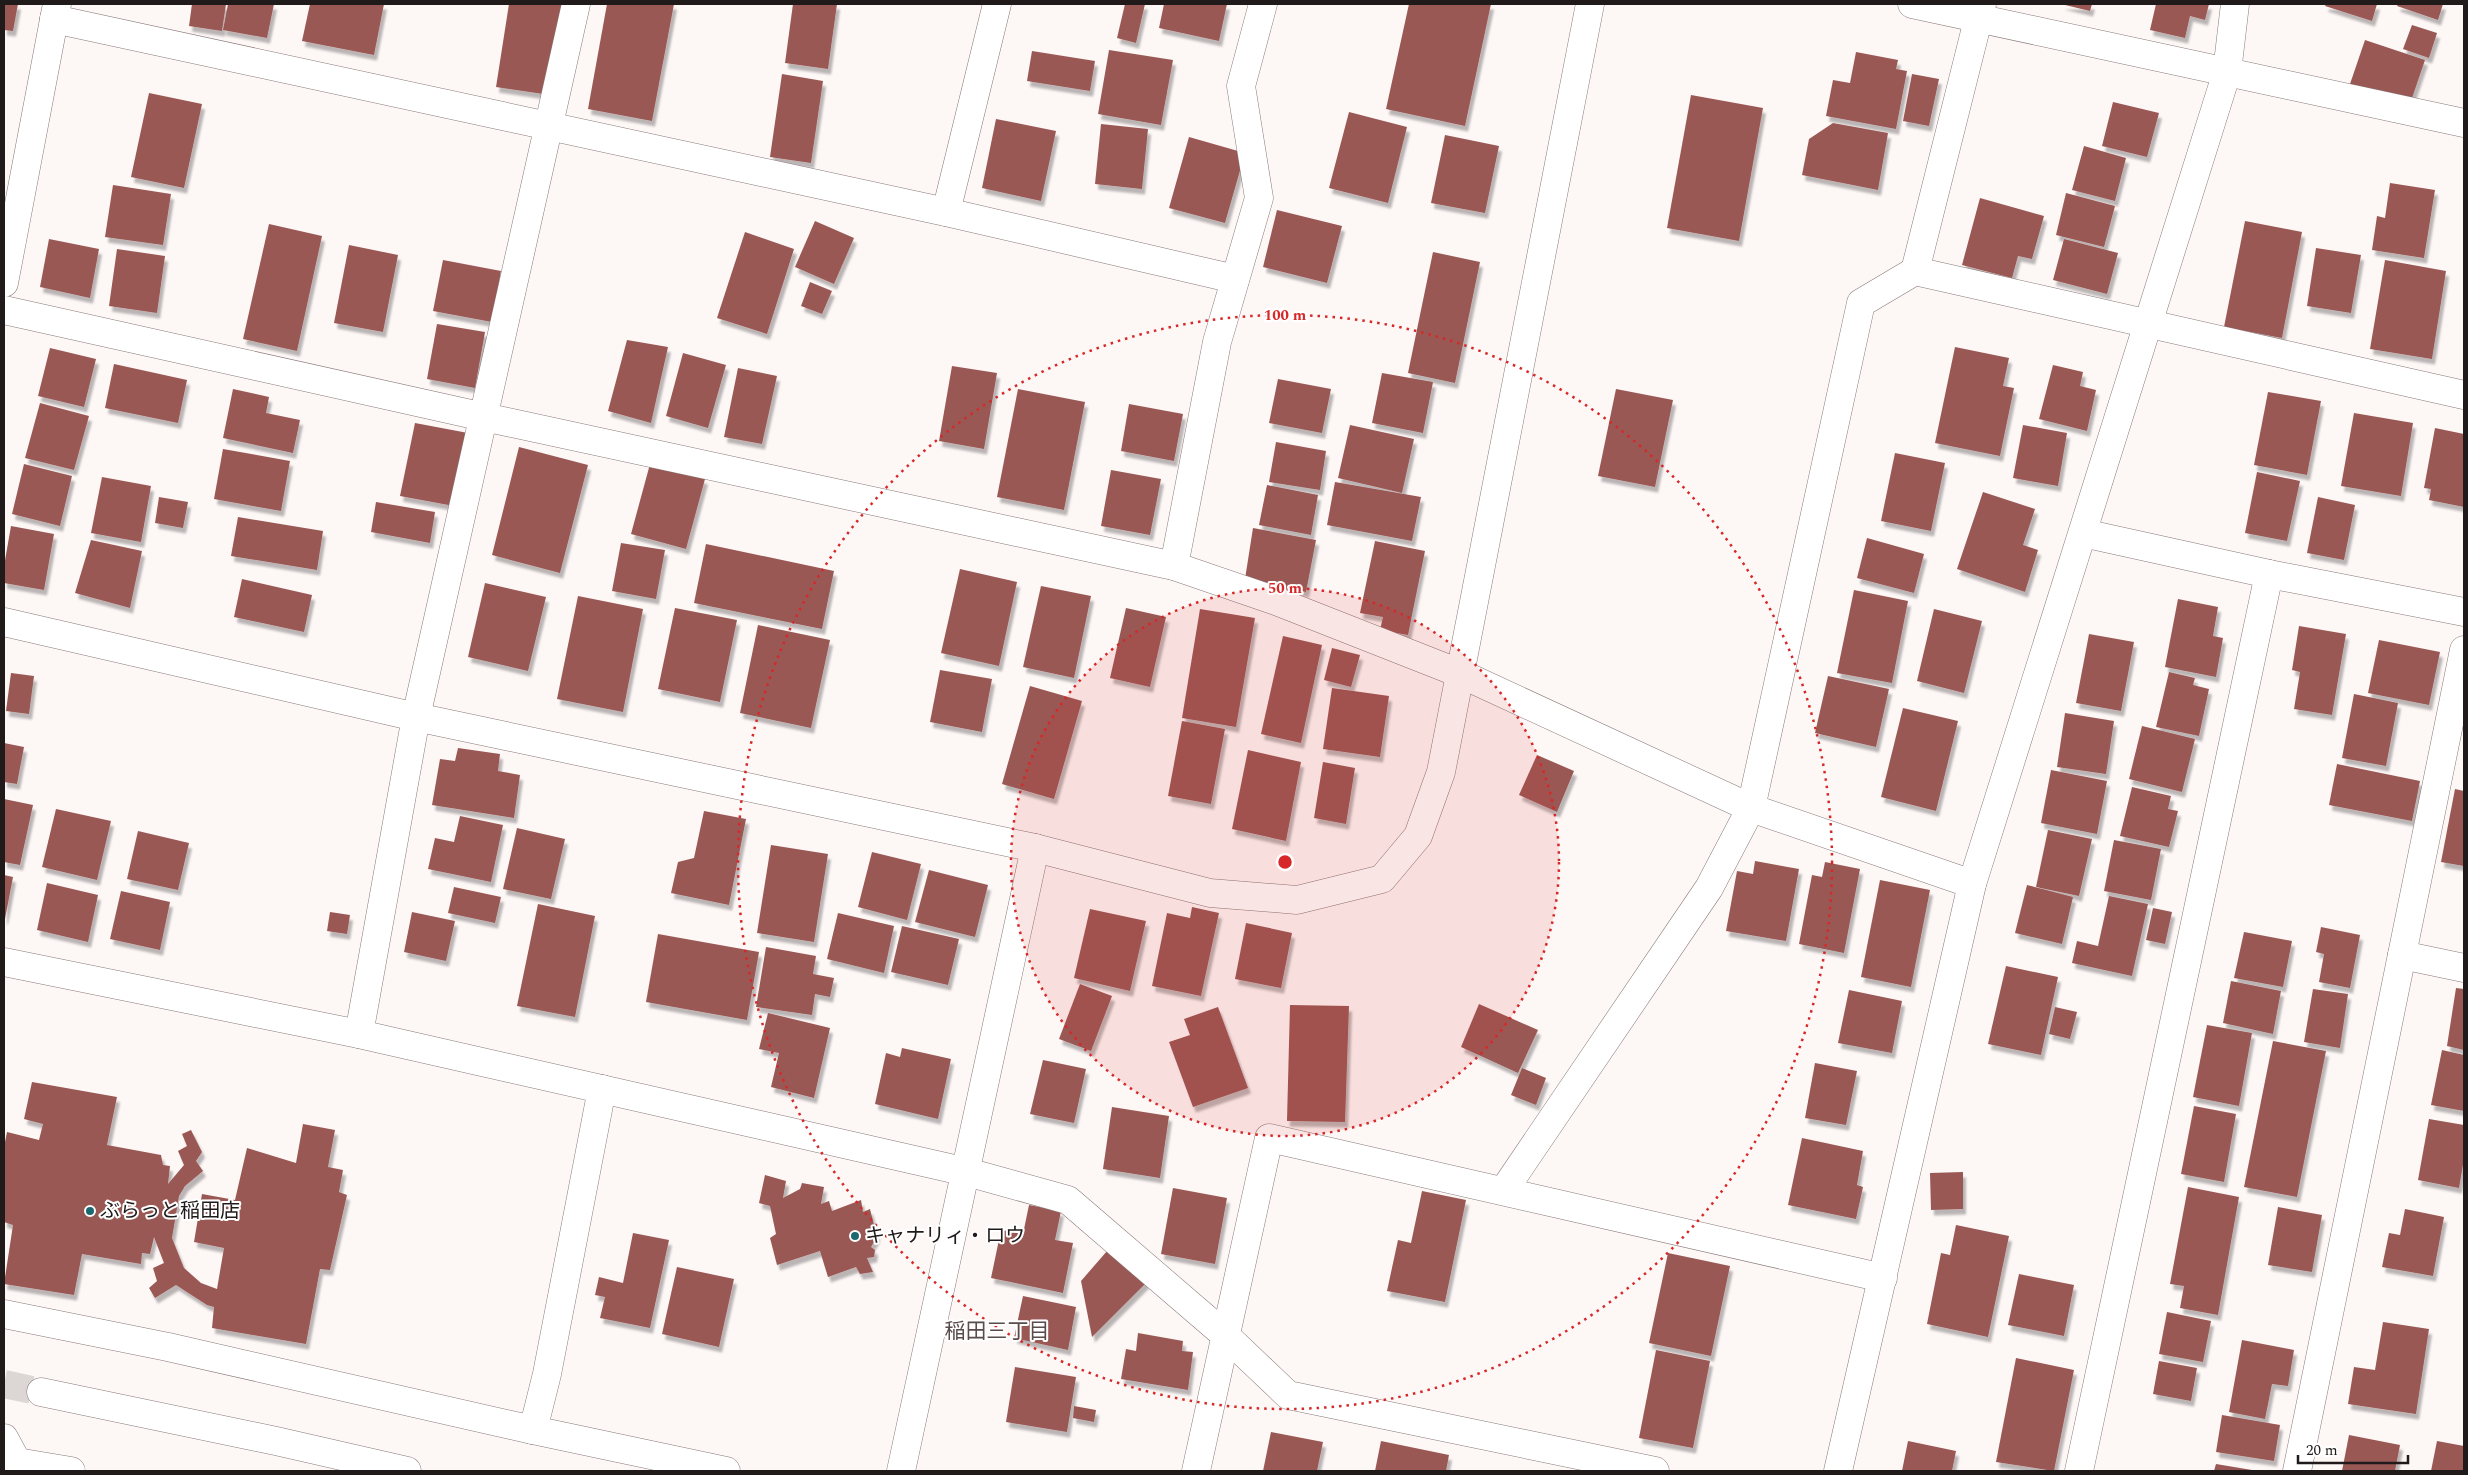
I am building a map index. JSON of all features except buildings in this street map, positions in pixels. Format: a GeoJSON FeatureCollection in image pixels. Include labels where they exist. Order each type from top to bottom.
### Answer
{"type":"FeatureCollection","features":[{"type":"Feature","properties":{"kind":"street"},"geometry":{"type":"LineString","coordinates":[[359,1034],[416,717],[550,127],[576,4]]}},
{"type":"Feature","properties":{"kind":"street"},"geometry":{"type":"LineString","coordinates":[[946,212],[997,4]]}},
{"type":"Feature","properties":{"kind":"street"},"geometry":{"type":"LineString","coordinates":[[1174,566],[1218,342],[1260,198],[1241,86],[1263,4]]}},
{"type":"Feature","properties":{"kind":"street"},"geometry":{"type":"LineString","coordinates":[[4,622],[416,717],[1035,848],[1210,893],[1297,900],[1382,880],[1418,836],[1441,772],[1590,4]]}},
{"type":"Feature","properties":{"kind":"street"},"geometry":{"type":"LineString","coordinates":[[1912,4],[1980,11],[2228,72],[2464,123]]}},
{"type":"Feature","properties":{"kind":"street"},"geometry":{"type":"LineString","coordinates":[[1838,1471],[1972,884],[2228,72],[2235,4]]}},
{"type":"Feature","properties":{"kind":"street"},"geometry":{"type":"LineString","coordinates":[[4,284],[56,11],[550,127],[946,212],[1235,280]]}},
{"type":"Feature","properties":{"kind":"street"},"geometry":{"type":"LineString","coordinates":[[1915,271],[1980,11]]}},
{"type":"Feature","properties":{"kind":"street"},"geometry":{"type":"LineString","coordinates":[[1504,1190],[1709,888],[1751,808],[1861,302],[1915,271],[2149,322],[2464,395]]}},
{"type":"Feature","properties":{"kind":"street"},"geometry":{"type":"LineString","coordinates":[[4,310],[484,417],[1174,566],[1276,601],[1459,673],[1751,808],[1972,884]]}},
{"type":"Feature","properties":{"kind":"street"},"geometry":{"type":"LineString","coordinates":[[2083,533],[2269,574],[2464,612]]}},
{"type":"Feature","properties":{"kind":"street"},"geometry":{"type":"LineString","coordinates":[[2079,1471],[2269,574]]}},
{"type":"Feature","properties":{"kind":"street"},"geometry":{"type":"LineString","coordinates":[[2297,1471],[2464,650]]}},
{"type":"Feature","properties":{"kind":"street"},"geometry":{"type":"LineString","coordinates":[[902,1471],[1035,848]]}},
{"type":"Feature","properties":{"kind":"street"},"geometry":{"type":"LineString","coordinates":[[2402,955],[2464,968]]}},
{"type":"Feature","properties":{"kind":"street"},"geometry":{"type":"LineString","coordinates":[[4,962],[359,1034],[967,1172],[1068,1200],[1226,1335],[1288,1395],[1655,1471]]}},
{"type":"Feature","properties":{"kind":"street"},"geometry":{"type":"LineString","coordinates":[[532,1430],[547,1374],[602,1089]]}},
{"type":"Feature","properties":{"kind":"street"},"geometry":{"type":"LineString","coordinates":[[1196,1471],[1269,1138],[1504,1190],[1883,1278]]}},
{"type":"Feature","properties":{"kind":"street"},"geometry":{"type":"LineString","coordinates":[[4,1314],[168,1348],[532,1430],[726,1471]]}},
{"type":"Feature","properties":{"kind":"street"},"geometry":{"type":"LineString","coordinates":[[41,1392],[276,1441],[407,1471]]}},
{"type":"Feature","properties":{"kind":"street"},"geometry":{"type":"LineString","coordinates":[[4,1438],[20,1466],[71,1471]]}},
{"type":"Feature","properties":{"kind":"tunnel"},"geometry":{"type":"LineString","coordinates":[[4,1384],[41,1392]]}},
{"type":"Feature","properties":{"kind":"place","name":"ぶらっと稲田店"},"geometry":{"type":"Point","coordinates":[90,1211]}},
{"type":"Feature","properties":{"kind":"place","name":"キャナリィ・ロウ"},"geometry":{"type":"Point","coordinates":[855,1236]}},
{"type":"Feature","properties":{"kind":"district","name":"稲田三丁目"},"geometry":{"type":"Point","coordinates":[997,1332]}}]}
